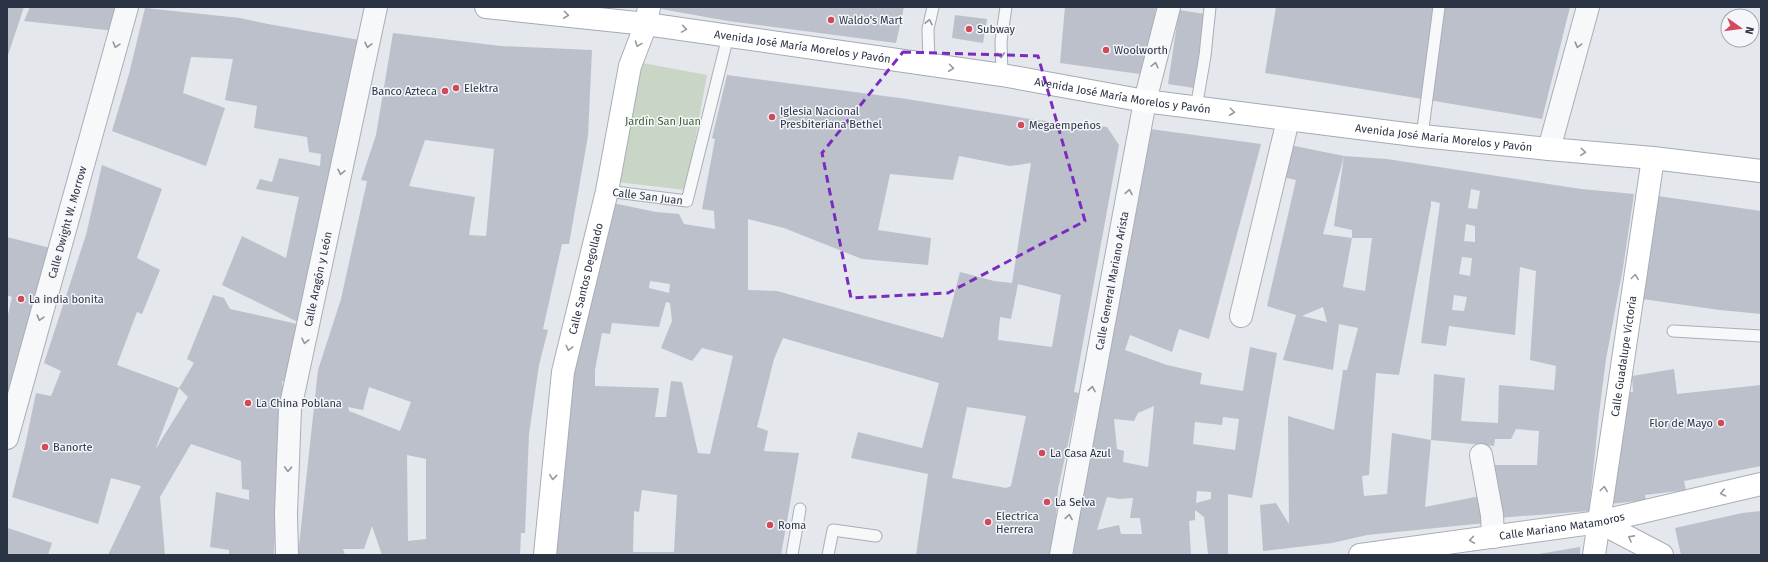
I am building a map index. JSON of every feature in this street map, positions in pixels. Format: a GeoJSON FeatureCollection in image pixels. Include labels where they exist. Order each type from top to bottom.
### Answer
{"type":"FeatureCollection","features":[{"type":"Feature","properties":{"kind":"street","name":"Calle Dwight W. Morrow"},"geometry":{"type":"LineString","coordinates":[[7,438],[127,7]]}},
{"type":"Feature","properties":{"kind":"street","name":"Calle Aragón y León"},"geometry":{"type":"LineString","coordinates":[[287,555],[286,514],[290,409],[376,7]]}},
{"type":"Feature","properties":{"kind":"street","name":"Avenida José María Morelos y Pavón"},"geometry":{"type":"LineString","coordinates":[[486,7],[647,15],[728,36],[1002,75],[1145,101],[1422,136],[1653,158],[1761,171]]}},
{"type":"Feature","properties":{"kind":"street","name":"Calle General Mariano Arista"},"geometry":{"type":"LineString","coordinates":[[1062,555],[1145,101],[1169,7]]}},
{"type":"Feature","properties":{"kind":"street"},"geometry":{"type":"LineString","coordinates":[[1549,149],[1588,7]]}},
{"type":"Feature","properties":{"kind":"street","name":"Calle Santos Degollado"},"geometry":{"type":"LineString","coordinates":[[545,555],[564,372],[607,191],[630,66],[647,15]]}},
{"type":"Feature","properties":{"kind":"street"},"geometry":{"type":"LineString","coordinates":[[1241,316],[1288,120]]}},
{"type":"Feature","properties":{"kind":"street","name":"Calle Guadalupe Victoria"},"geometry":{"type":"LineString","coordinates":[[1594,555],[1653,158]]}},
{"type":"Feature","properties":{"kind":"street"},"geometry":{"type":"LineString","coordinates":[[1481,455],[1492,515],[1493,537]]}},
{"type":"Feature","properties":{"kind":"street","name":"Calle Mariano Matamoros"},"geometry":{"type":"LineString","coordinates":[[1360,555],[1599,522],[1761,484]]}},
{"type":"Feature","properties":{"kind":"street"},"geometry":{"type":"LineString","coordinates":[[1599,522],[1662,555]]}},
{"type":"Feature","properties":{"kind":"lane"},"geometry":{"type":"LineString","coordinates":[[929,64],[928,29],[932,7]]}},
{"type":"Feature","properties":{"kind":"lane"},"geometry":{"type":"LineString","coordinates":[[1002,75],[1001,41],[1006,7]]}},
{"type":"Feature","properties":{"kind":"lane"},"geometry":{"type":"LineString","coordinates":[[1196,108],[1206,56],[1210,7]]}},
{"type":"Feature","properties":{"kind":"lane"},"geometry":{"type":"LineString","coordinates":[[1422,136],[1439,7]]}},
{"type":"Feature","properties":{"kind":"lane","name":"Calle San Juan"},"geometry":{"type":"LineString","coordinates":[[607,191],[687,201],[728,36]]}},
{"type":"Feature","properties":{"kind":"lane"},"geometry":{"type":"LineString","coordinates":[[1673,331],[1761,336]]}},
{"type":"Feature","properties":{"kind":"lane"},"geometry":{"type":"LineString","coordinates":[[792,555],[800,509]]}},
{"type":"Feature","properties":{"kind":"lane"},"geometry":{"type":"LineString","coordinates":[[828,555],[833,530],[876,536]]}},
{"type":"Feature","properties":{"kind":"highlighted area"},"geometry":{"type":"Polygon","coordinates":[[[903,52],[1038,56],[1085,221],[948,293],[851,298],[822,153],[903,52]]]}},
{"type":"Feature","properties":{"kind":"green space","name":"Jardín San Juan"},"geometry":{"type":"Polygon","coordinates":[[[637,62],[707,75],[686,190],[617,182],[637,62]]]}},
{"type":"Feature","properties":{"kind":"building"},"geometry":{"type":"Polygon","coordinates":[[[7,7],[24,7],[7,58],[7,7]]]}},
{"type":"Feature","properties":{"kind":"building"},"geometry":{"type":"Polygon","coordinates":[[[30,7],[121,7],[115,31],[24,21],[30,7]]]}},
{"type":"Feature","properties":{"kind":"building"},"geometry":{"type":"Polygon","coordinates":[[[662,7],[904,7],[896,43],[728,21],[661,9],[662,7]]]}},
{"type":"Feature","properties":{"kind":"building","name":"Woolworth"},"geometry":{"type":"Polygon","coordinates":[[[1065,7],[1156,7],[1147,75],[1060,63],[1065,7]]]}},
{"type":"Feature","properties":{"kind":"building"},"geometry":{"type":"Polygon","coordinates":[[[1276,7],[1570,7],[1542,119],[1265,73],[1276,7]]]}},
{"type":"Feature","properties":{"kind":"building"},"geometry":{"type":"Polygon","coordinates":[[[145,8],[240,18],[365,41],[295,383],[282,381],[287,415],[277,493],[274,555],[229,555],[229,550],[210,547],[216,492],[249,500],[249,490],[242,489],[241,461],[191,444],[160,497],[165,555],[108,555],[141,486],[111,478],[98,524],[12,497],[36,393],[51,396],[61,371],[44,363],[86,235],[102,165],[162,189],[137,258],[160,270],[142,314],[137,312],[117,365],[179,388],[194,363],[187,359],[213,295],[224,298],[230,309],[306,326],[222,285],[242,236],[286,258],[299,197],[256,189],[260,179],[272,182],[279,158],[320,166],[321,154],[309,152],[307,137],[254,128],[257,106],[225,100],[233,59],[191,57],[183,93],[225,108],[206,166],[112,131],[129,74],[145,8]],[[179,388],[155,450],[188,397],[179,388]]]}},
{"type":"Feature","properties":{"kind":"building"},"geometry":{"type":"Polygon","coordinates":[[[1179,10],[1205,14],[1194,88],[1168,84],[1179,10]]]}},
{"type":"Feature","properties":{"kind":"building","name":"Subway"},"geometry":{"type":"Polygon","coordinates":[[[955,15],[987,19],[983,43],[952,38],[955,15]]]}},
{"type":"Feature","properties":{"kind":"building"},"geometry":{"type":"Polygon","coordinates":[[[393,33],[501,46],[592,50],[588,136],[569,244],[562,244],[543,329],[548,330],[539,365],[529,434],[525,533],[521,533],[520,555],[382,555],[372,526],[364,549],[343,549],[345,555],[298,555],[318,370],[341,299],[367,181],[361,180],[376,135],[393,33]],[[425,140],[409,186],[475,197],[469,235],[486,236],[494,149],[425,140]],[[369,387],[363,410],[348,407],[349,411],[400,431],[411,402],[369,387]],[[407,455],[408,541],[426,539],[426,459],[407,455]]]}},
{"type":"Feature","properties":{"kind":"building"},"geometry":{"type":"Polygon","coordinates":[[[727,75],[907,99],[1036,120],[1107,127],[1119,145],[1074,392],[1079,393],[1058,489],[1053,555],[916,555],[928,474],[851,458],[858,432],[922,448],[939,383],[783,338],[774,359],[757,427],[768,431],[764,451],[799,453],[781,555],[556,555],[563,414],[608,202],[656,212],[679,214],[684,224],[715,229],[714,211],[702,209],[715,139],[712,138],[727,75]],[[959,156],[953,180],[890,174],[878,230],[931,238],[928,265],[862,259],[784,228],[748,219],[748,290],[777,291],[943,338],[960,272],[994,281],[1012,283],[1031,163],[1010,166],[959,156]],[[650,281],[649,288],[669,293],[670,284],[650,281]],[[1018,284],[1011,319],[1000,317],[998,340],[1052,347],[1061,295],[1018,284]],[[666,302],[659,327],[612,323],[610,334],[602,333],[595,370],[595,386],[659,388],[655,417],[666,417],[671,381],[682,382],[698,453],[710,454],[733,356],[702,348],[692,361],[661,348],[672,321],[670,303],[666,302]],[[967,407],[952,478],[1006,488],[1011,486],[1026,416],[967,407]],[[642,490],[639,512],[634,511],[633,552],[674,552],[677,495],[642,490]]]}},
{"type":"Feature","properties":{"kind":"building"},"geometry":{"type":"Polygon","coordinates":[[[1150,129],[1261,144],[1209,339],[1179,329],[1172,352],[1130,335],[1125,350],[1167,365],[1202,373],[1200,384],[1243,391],[1250,347],[1277,353],[1252,498],[1228,494],[1228,555],[1208,554],[1204,517],[1195,510],[1195,520],[1189,521],[1191,555],[1074,555],[1073,536],[1150,129]],[[1154,406],[1138,413],[1134,421],[1114,419],[1117,449],[1124,451],[1123,462],[1148,467],[1154,406]],[[1223,417],[1222,425],[1195,422],[1193,444],[1235,450],[1239,419],[1223,417]],[[1197,491],[1196,503],[1211,499],[1211,492],[1197,491]],[[1107,497],[1097,530],[1119,525],[1121,534],[1142,534],[1140,518],[1130,518],[1133,498],[1120,499],[1107,497]]]}},
{"type":"Feature","properties":{"kind":"building"},"geometry":{"type":"Polygon","coordinates":[[[1285,144],[1344,156],[1387,159],[1581,189],[1634,194],[1623,268],[1606,359],[1589,511],[1498,518],[1493,465],[1537,465],[1539,431],[1516,429],[1511,439],[1495,439],[1494,446],[1431,440],[1425,507],[1480,496],[1485,523],[1367,535],[1332,543],[1263,551],[1260,505],[1276,503],[1289,524],[1288,416],[1334,430],[1343,370],[1347,370],[1358,328],[1339,324],[1333,370],[1283,360],[1296,315],[1267,306],[1296,180],[1282,177],[1285,144]],[[1344,156],[1323,234],[1352,238],[1352,230],[1334,226],[1344,156]],[[1471,189],[1468,208],[1477,209],[1480,191],[1471,189]],[[1431,201],[1399,375],[1376,373],[1369,475],[1362,476],[1364,496],[1387,494],[1392,433],[1431,440],[1434,374],[1465,378],[1461,421],[1498,423],[1499,385],[1554,390],[1556,366],[1530,360],[1536,271],[1520,267],[1515,335],[1449,326],[1446,346],[1421,343],[1440,203],[1431,201]],[[1466,224],[1464,241],[1475,242],[1475,226],[1466,224]],[[1352,238],[1343,287],[1365,291],[1372,238],[1352,238]],[[1462,257],[1459,274],[1470,276],[1472,258],[1462,257]],[[1454,295],[1452,310],[1464,311],[1467,297],[1454,295]],[[1323,307],[1302,316],[1327,322],[1323,307]]]}},
{"type":"Feature","properties":{"kind":"building"},"geometry":{"type":"Polygon","coordinates":[[[1658,196],[1761,211],[1761,314],[1642,299],[1658,196]]]}},
{"type":"Feature","properties":{"kind":"building"},"geometry":{"type":"Polygon","coordinates":[[[7,237],[54,249],[7,401],[7,319],[12,297],[7,295],[7,237]]]}},
{"type":"Feature","properties":{"kind":"building"},"geometry":{"type":"Polygon","coordinates":[[[1674,369],[1677,394],[1761,385],[1761,466],[1684,481],[1686,490],[1645,495],[1646,500],[1610,504],[1624,392],[1633,392],[1632,376],[1674,369]]]}},
{"type":"Feature","properties":{"kind":"building"},"geometry":{"type":"Polygon","coordinates":[[[1761,511],[1761,555],[1681,555],[1675,528],[1742,513],[1761,511]]]}},
{"type":"Feature","properties":{"kind":"building"},"geometry":{"type":"Polygon","coordinates":[[[8,528],[52,543],[48,555],[7,555],[8,528]]]}},
{"type":"Feature","properties":{"kind":"building"},"geometry":{"type":"Polygon","coordinates":[[[1580,547],[1580,555],[1539,555],[1539,554],[1580,547]]]}},
{"type":"Feature","properties":{"kind":"place","name":"Waldo's Mart"},"geometry":{"type":"Point","coordinates":[831,20]}},
{"type":"Feature","properties":{"kind":"place","name":"Subway"},"geometry":{"type":"Point","coordinates":[969,29]}},
{"type":"Feature","properties":{"kind":"place","name":"Woolworth"},"geometry":{"type":"Point","coordinates":[1106,50]}},
{"type":"Feature","properties":{"kind":"place","name":"Elektra"},"geometry":{"type":"Point","coordinates":[456,88]}},
{"type":"Feature","properties":{"kind":"place","name":"Banco Azteca"},"geometry":{"type":"Point","coordinates":[445,91]}},
{"type":"Feature","properties":{"kind":"place","name":"Iglesia Nacional Presbiteriana Bethel"},"geometry":{"type":"Point","coordinates":[772,117]}},
{"type":"Feature","properties":{"kind":"place","name":"Megaempeños"},"geometry":{"type":"Point","coordinates":[1021,125]}},
{"type":"Feature","properties":{"kind":"place","name":"La india bonita"},"geometry":{"type":"Point","coordinates":[21,299]}},
{"type":"Feature","properties":{"kind":"place","name":"La China Poblana"},"geometry":{"type":"Point","coordinates":[248,403]}},
{"type":"Feature","properties":{"kind":"place","name":"Flor de Mayo"},"geometry":{"type":"Point","coordinates":[1721,423]}},
{"type":"Feature","properties":{"kind":"place","name":"Banorte"},"geometry":{"type":"Point","coordinates":[45,447]}},
{"type":"Feature","properties":{"kind":"place","name":"La Casa Azul"},"geometry":{"type":"Point","coordinates":[1042,453]}},
{"type":"Feature","properties":{"kind":"place","name":"La Selva"},"geometry":{"type":"Point","coordinates":[1047,502]}},
{"type":"Feature","properties":{"kind":"place","name":"Electrica Herrera"},"geometry":{"type":"Point","coordinates":[988,522]}},
{"type":"Feature","properties":{"kind":"place","name":"Roma"},"geometry":{"type":"Point","coordinates":[770,525]}}]}
